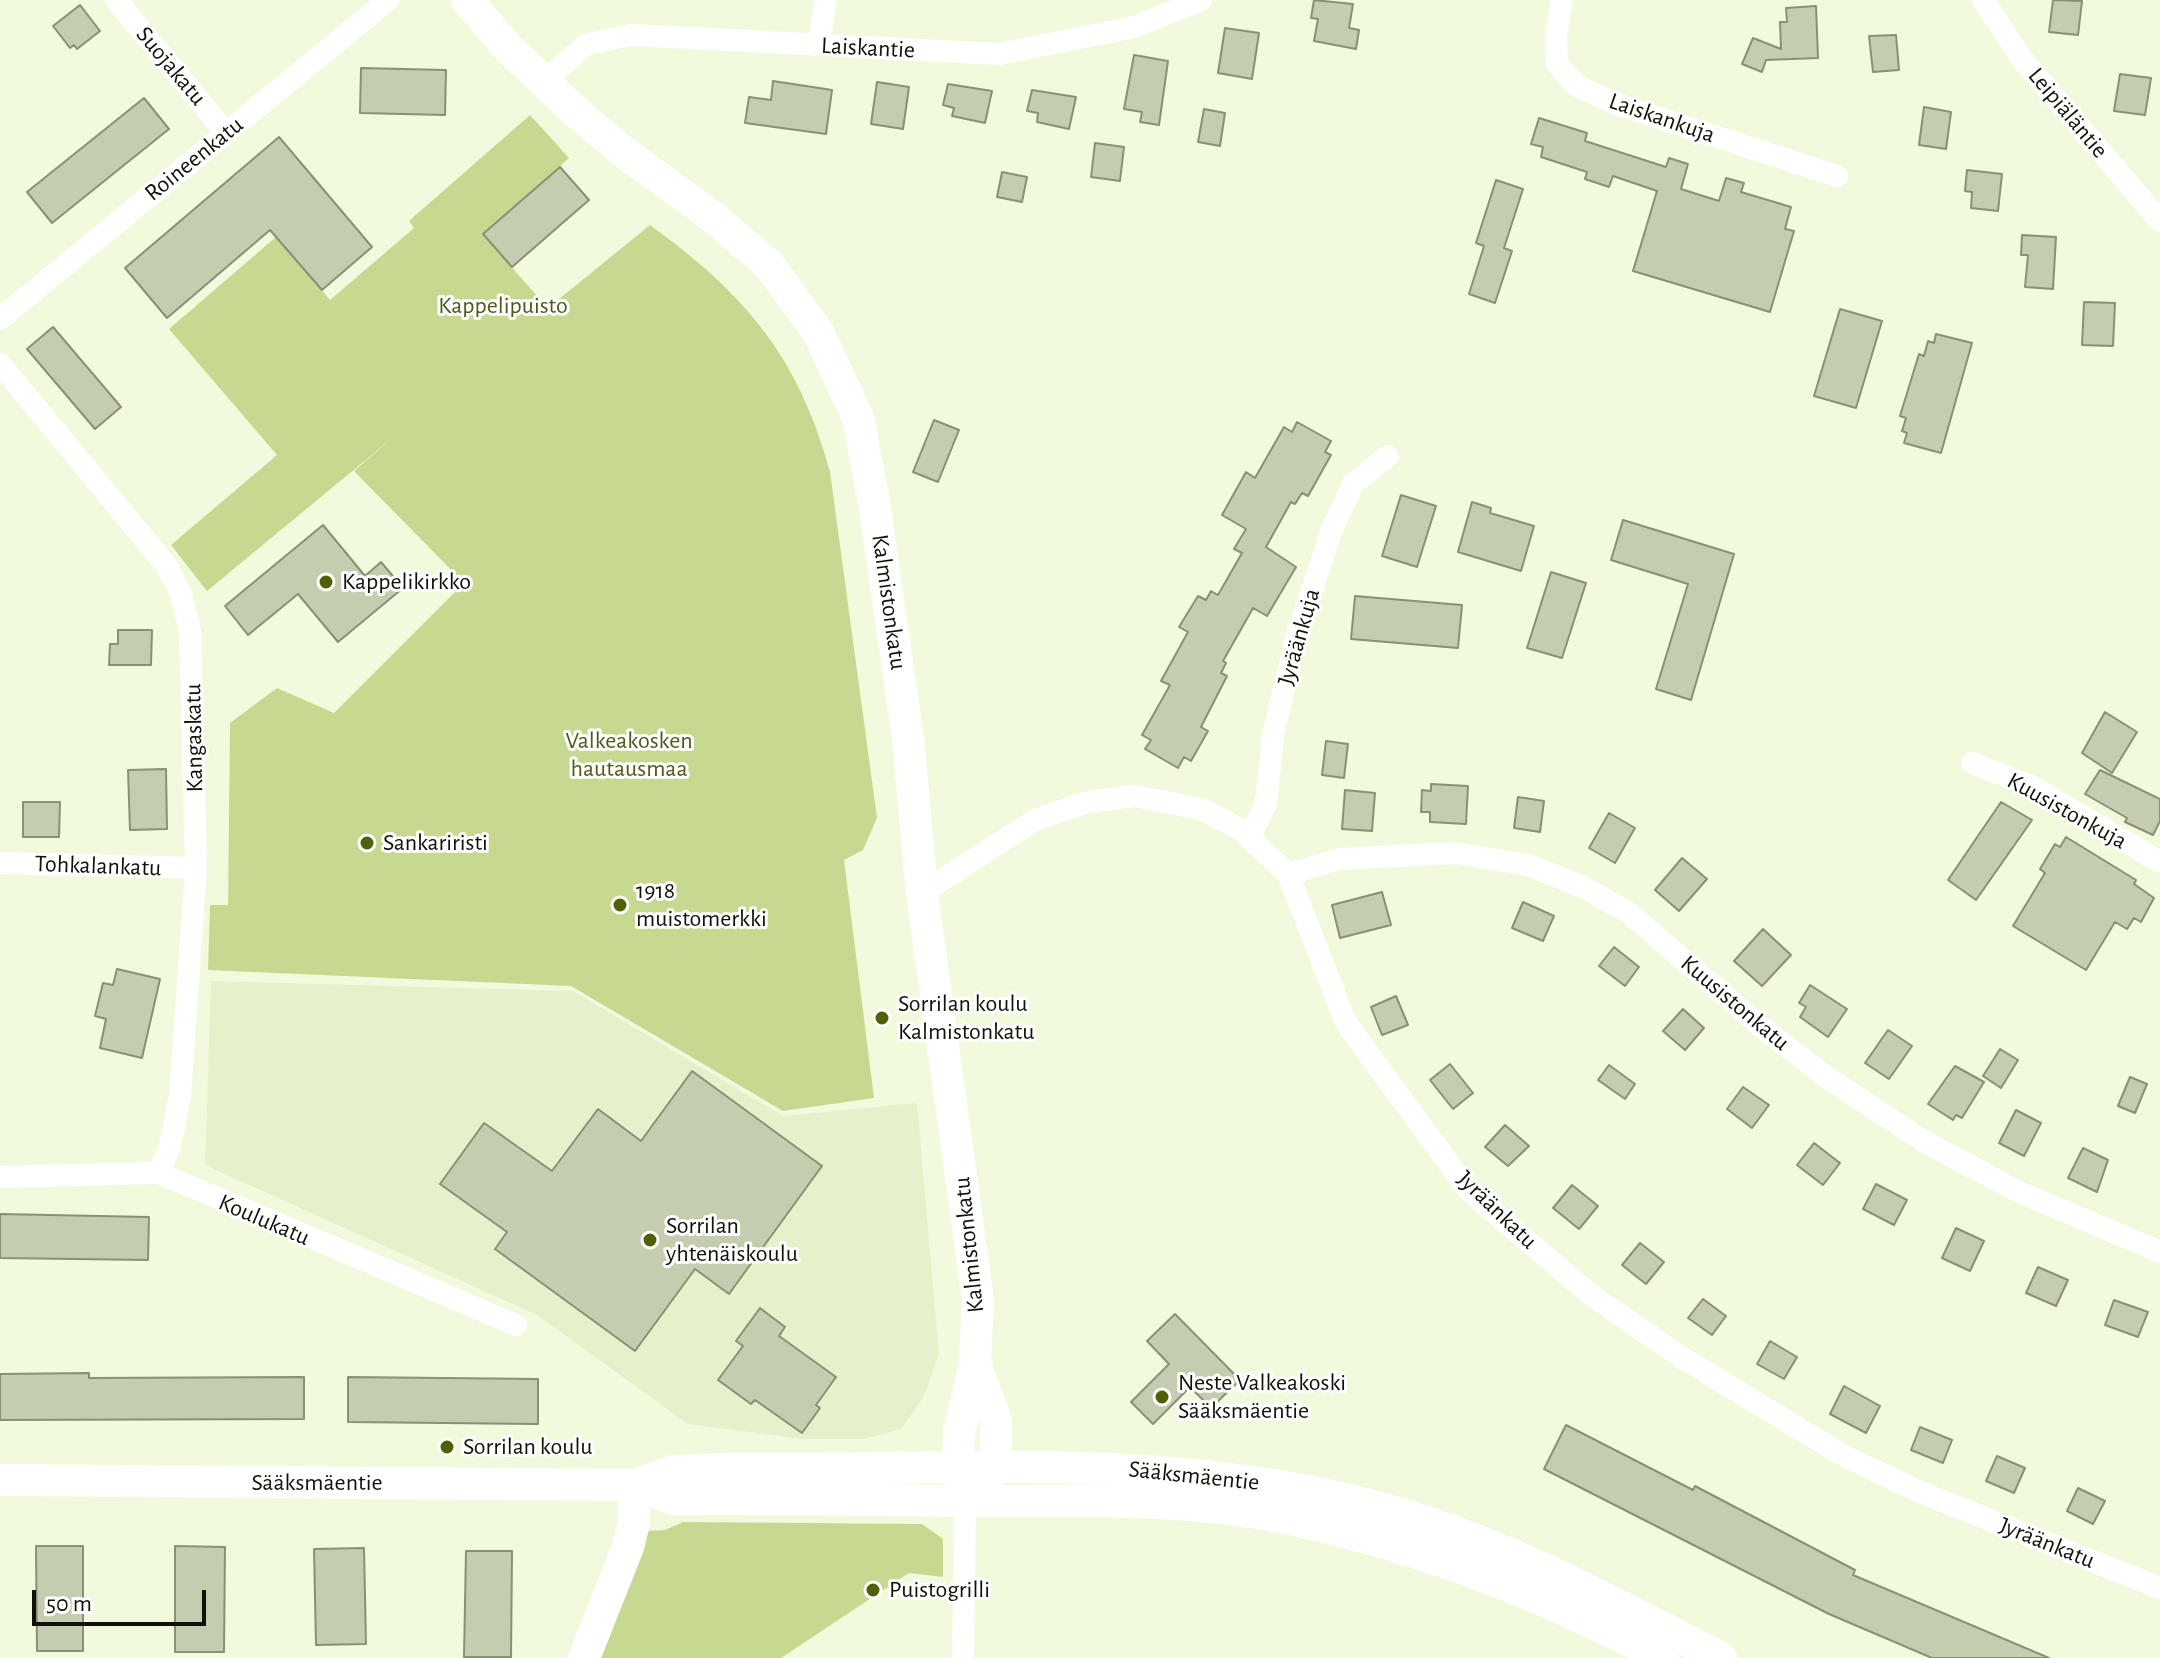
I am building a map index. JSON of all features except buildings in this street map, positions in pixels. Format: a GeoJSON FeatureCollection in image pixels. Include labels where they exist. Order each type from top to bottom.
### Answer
{"type":"FeatureCollection","features":[{"type":"Feature","properties":{"kind":"main road","name":"Kalmistonkatu"},"geometry":{"type":"LineString","coordinates":[[467,0],[543,82],[622,151],[713,217],[769,265],[818,332],[858,418],[908,738],[922,893],[978,1300],[975,1364],[959,1433],[958,1468],[965,1501]]}},
{"type":"Feature","properties":{"kind":"main road","name":"Kalmistonkatu"},"geometry":{"type":"LineString","coordinates":[[975,1364],[996,1420],[996,1468]]}},
{"type":"Feature","properties":{"kind":"main road"},"geometry":{"type":"LineString","coordinates":[[965,1501],[996,1468]]}},
{"type":"Feature","properties":{"kind":"main road","name":"Sääksmäentie"},"geometry":{"type":"LineString","coordinates":[[634,1485],[674,1471],[1116,1468],[1213,1475],[1313,1492],[1440,1526],[1509,1553],[1721,1658]]}},
{"type":"Feature","properties":{"kind":"main road","name":"Sääksmäentie"},"geometry":{"type":"LineString","coordinates":[[0,1480],[634,1485],[674,1499],[1168,1504],[1289,1519],[1388,1545],[1510,1585],[1663,1658]]}},
{"type":"Feature","properties":{"kind":"main road"},"geometry":{"type":"LineString","coordinates":[[584,1658],[628,1547],[634,1523],[634,1485]]}},
{"type":"Feature","properties":{"kind":"street","name":"Suojakatu"},"geometry":{"type":"LineString","coordinates":[[116,0],[226,133]]}},
{"type":"Feature","properties":{"kind":"street","name":"Roineenkatu"},"geometry":{"type":"LineString","coordinates":[[0,319],[388,0]]}},
{"type":"Feature","properties":{"kind":"street"},"geometry":{"type":"LineString","coordinates":[[818,46],[826,0]]}},
{"type":"Feature","properties":{"kind":"street","name":"Laiskantie"},"geometry":{"type":"LineString","coordinates":[[543,82],[587,44],[632,35],[999,54],[1131,28],[1201,0]]}},
{"type":"Feature","properties":{"kind":"street","name":"Laiskankuja"},"geometry":{"type":"LineString","coordinates":[[1562,0],[1556,37],[1557,64],[1576,85],[1616,104],[1837,176]]}},
{"type":"Feature","properties":{"kind":"street","name":"Leipiäläntie"},"geometry":{"type":"LineString","coordinates":[[1983,0],[2022,59],[2160,221]]}},
{"type":"Feature","properties":{"kind":"street","name":"Kangaskatu"},"geometry":{"type":"LineString","coordinates":[[0,364],[166,565],[181,594],[190,631],[196,868],[180,1096],[170,1146],[159,1173]]}},
{"type":"Feature","properties":{"kind":"street","name":"Jyräänkuja"},"geometry":{"type":"LineString","coordinates":[[1250,837],[1266,803],[1273,735],[1295,642],[1331,532],[1353,484],[1388,456]]}},
{"type":"Feature","properties":{"kind":"street","name":"Kuusistonkuja"},"geometry":{"type":"LineString","coordinates":[[1972,763],[2033,787],[2160,862]]}},
{"type":"Feature","properties":{"kind":"street","name":"Jyräänkatu"},"geometry":{"type":"LineString","coordinates":[[922,893],[1035,820],[1087,802],[1136,796],[1204,810],[1250,837],[1288,874],[1346,1023],[1469,1191],[1591,1295],[1681,1357],[1846,1457],[1920,1492],[2160,1588]]}},
{"type":"Feature","properties":{"kind":"street","name":"Kuusistonkatu"},"geometry":{"type":"LineString","coordinates":[[1288,874],[1340,859],[1455,853],[1528,865],[1583,887],[1628,912],[1760,1026],[1825,1076],[1925,1142],[2017,1191],[2160,1252]]}},
{"type":"Feature","properties":{"kind":"street","name":"Tohkalankatu"},"geometry":{"type":"LineString","coordinates":[[0,863],[196,868]]}},
{"type":"Feature","properties":{"kind":"street","name":"Koulukatu"},"geometry":{"type":"LineString","coordinates":[[0,1177],[159,1173],[516,1325]]}},
{"type":"Feature","properties":{"kind":"street"},"geometry":{"type":"LineString","coordinates":[[963,1658],[965,1501]]}},
{"type":"Feature","properties":{"kind":"shaded area","name":"Sorrilan yhtenäiskoulu"},"geometry":{"type":"Polygon","coordinates":[[[211,981],[573,991],[783,1116],[917,1103],[939,1354],[923,1398],[901,1429],[864,1439],[803,1439],[688,1424],[537,1315],[205,1165],[211,981]]]}},
{"type":"Feature","properties":{"kind":"green space","name":"Valkeakosken hautausmaa"},"geometry":{"type":"Polygon","coordinates":[[[530,115],[569,158],[483,235],[548,308],[650,225],[714,277],[764,331],[802,395],[817,431],[830,472],[877,818],[863,850],[844,860],[874,1098],[783,1111],[571,986],[208,970],[210,905],[228,905],[230,723],[277,688],[334,713],[464,583],[354,471],[396,435],[207,591],[171,545],[277,455],[169,329],[276,237],[330,300],[414,228],[409,221],[530,115]]]}},
{"type":"Feature","properties":{"kind":"green space"},"geometry":{"type":"Polygon","coordinates":[[[683,1522],[922,1524],[943,1539],[943,1577],[909,1573],[781,1658],[597,1658],[644,1531],[665,1530],[683,1522]]]}},
{"type":"Feature","properties":{"kind":"place","name":"Kappelikirkko"},"geometry":{"type":"Point","coordinates":[326,582]}},
{"type":"Feature","properties":{"kind":"place","name":"Sankariristi"},"geometry":{"type":"Point","coordinates":[367,843]}},
{"type":"Feature","properties":{"kind":"place","name":"1918 muistomerkki"},"geometry":{"type":"Point","coordinates":[620,905]}},
{"type":"Feature","properties":{"kind":"place","name":"Sorrilan koulu Kalmistonkatu"},"geometry":{"type":"Point","coordinates":[882,1018]}},
{"type":"Feature","properties":{"kind":"place","name":"Sorrilan yhtenäiskoulu"},"geometry":{"type":"Point","coordinates":[650,1240]}},
{"type":"Feature","properties":{"kind":"place","name":"Neste Valkeakoski Sääksmäentie"},"geometry":{"type":"Point","coordinates":[1162,1397]}},
{"type":"Feature","properties":{"kind":"place","name":"Sorrilan koulu"},"geometry":{"type":"Point","coordinates":[447,1447]}},
{"type":"Feature","properties":{"kind":"place","name":"Puistogrilli"},"geometry":{"type":"Point","coordinates":[873,1590]}},
{"type":"Feature","properties":{"kind":"park label","name":"Kappelipuisto"},"geometry":{"type":"Point","coordinates":[503,306]}}]}
